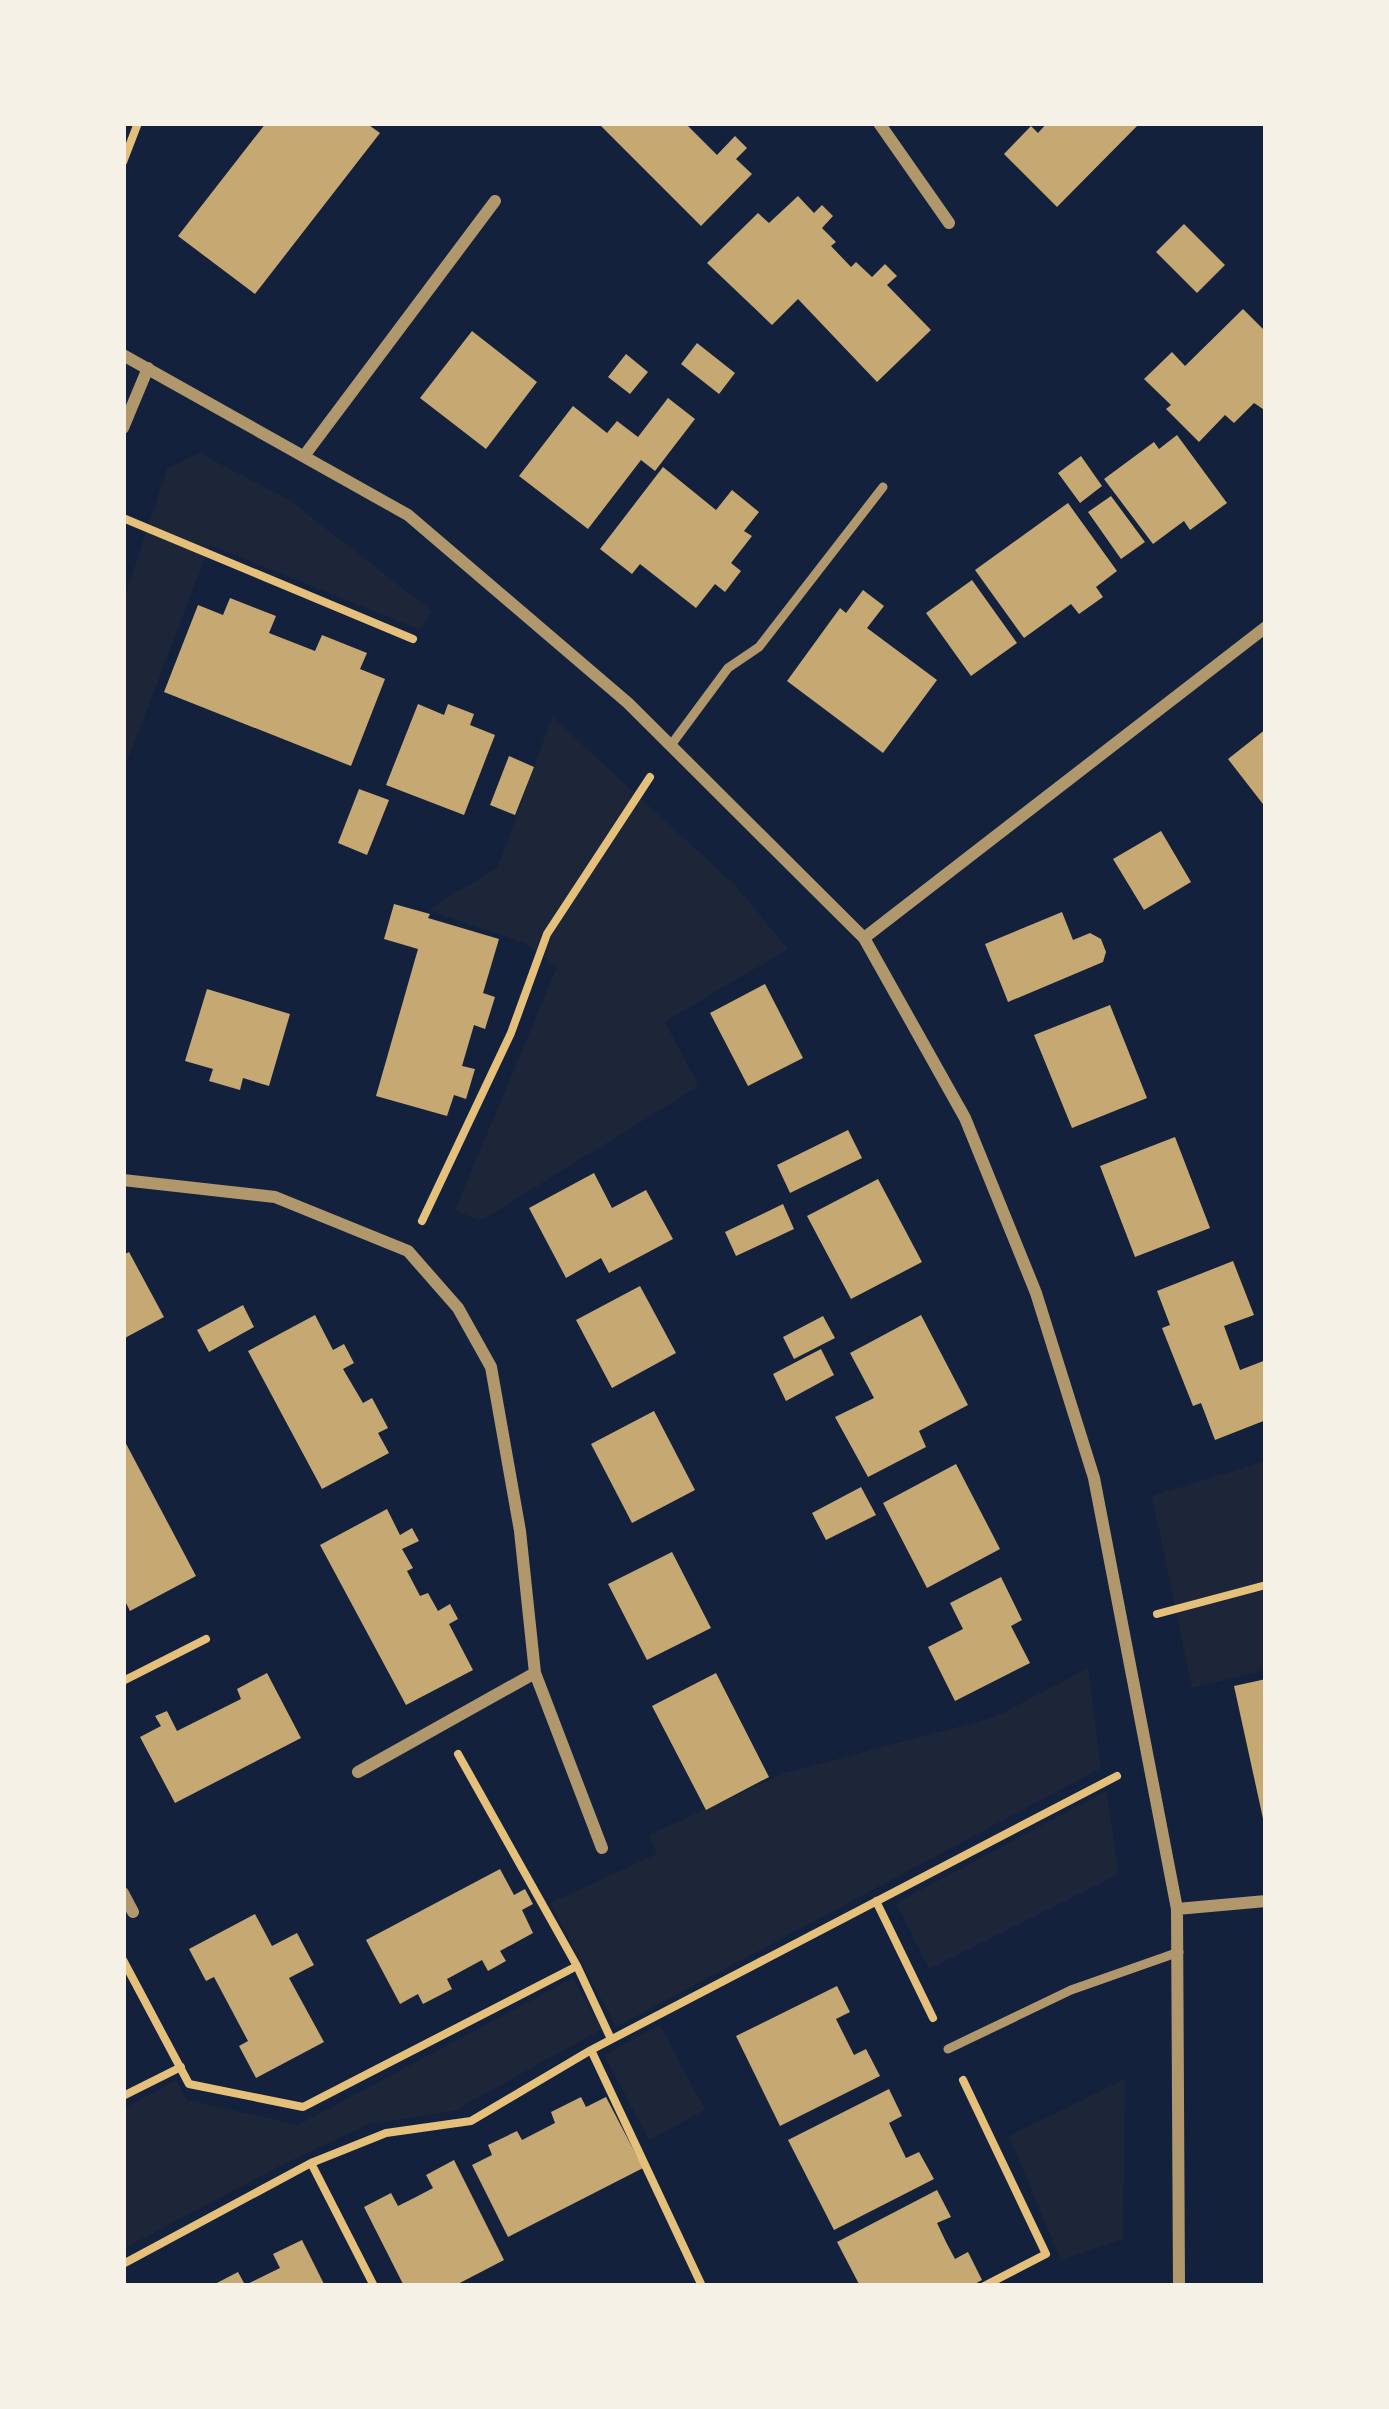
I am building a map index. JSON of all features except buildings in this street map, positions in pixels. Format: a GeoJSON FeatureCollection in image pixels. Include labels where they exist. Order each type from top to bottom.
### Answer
{"type":"FeatureCollection","features":[{"type":"Feature","properties":{"kind":"street"},"geometry":{"type":"LineString","coordinates":[[879,123],[949,223]]}},
{"type":"Feature","properties":{"kind":"street"},"geometry":{"type":"LineString","coordinates":[[304,456],[495,201]]}},
{"type":"Feature","properties":{"kind":"street"},"geometry":{"type":"LineString","coordinates":[[123,356],[408,515],[628,703],[864,938],[965,1118],[1036,1293],[1094,1478],[1177,1910],[1179,2286]]}},
{"type":"Feature","properties":{"kind":"street"},"geometry":{"type":"LineString","coordinates":[[123,428],[148,368]]}},
{"type":"Feature","properties":{"kind":"street"},"geometry":{"type":"LineString","coordinates":[[864,938],[1266,627]]}},
{"type":"Feature","properties":{"kind":"street"},"geometry":{"type":"LineString","coordinates":[[123,1180],[275,1197],[408,1251],[458,1308],[491,1367],[520,1531],[535,1673],[602,1848]]}},
{"type":"Feature","properties":{"kind":"street"},"geometry":{"type":"LineString","coordinates":[[358,1772],[535,1673]]}},
{"type":"Feature","properties":{"kind":"street"},"geometry":{"type":"LineString","coordinates":[[123,1893],[133,1912]]}},
{"type":"Feature","properties":{"kind":"street"},"geometry":{"type":"LineString","coordinates":[[1177,1910],[1266,1900]]}},
{"type":"Feature","properties":{"kind":"lane"},"geometry":{"type":"LineString","coordinates":[[670,745],[728,668],[759,647],[883,487]]}},
{"type":"Feature","properties":{"kind":"lane"},"geometry":{"type":"LineString","coordinates":[[948,2049],[1071,1990],[1180,1952]]}},
{"type":"Feature","properties":{"kind":"path"},"geometry":{"type":"LineString","coordinates":[[123,161],[138,123]]}},
{"type":"Feature","properties":{"kind":"path"},"geometry":{"type":"LineString","coordinates":[[123,518],[413,639]]}},
{"type":"Feature","properties":{"kind":"path"},"geometry":{"type":"LineString","coordinates":[[408,1251],[511,1033],[548,934],[670,745]]}},
{"type":"Feature","properties":{"kind":"path"},"geometry":{"type":"LineString","coordinates":[[1122,1623],[1266,1585]]}},
{"type":"Feature","properties":{"kind":"path"},"geometry":{"type":"LineString","coordinates":[[123,1681],[206,1639]]}},
{"type":"Feature","properties":{"kind":"path"},"geometry":{"type":"LineString","coordinates":[[442,1726],[577,1966],[611,2039]]}},
{"type":"Feature","properties":{"kind":"path"},"geometry":{"type":"LineString","coordinates":[[123,2264],[311,2163],[386,2133],[471,2122],[611,2039],[1105,1780],[1147,1766]]}},
{"type":"Feature","properties":{"kind":"path"},"geometry":{"type":"LineString","coordinates":[[876,1901],[1046,2254],[984,2286]]}},
{"type":"Feature","properties":{"kind":"path"},"geometry":{"type":"LineString","coordinates":[[123,1960],[189,2084],[304,2107],[577,1966]]}},
{"type":"Feature","properties":{"kind":"path"},"geometry":{"type":"LineString","coordinates":[[591,2050],[702,2286]]}},
{"type":"Feature","properties":{"kind":"path"},"geometry":{"type":"LineString","coordinates":[[123,2096],[181,2067]]}},
{"type":"Feature","properties":{"kind":"path"},"geometry":{"type":"LineString","coordinates":[[311,2163],[374,2286]]}},
{"type":"Feature","properties":{"kind":"shaded area"},"geometry":{"type":"Polygon","coordinates":[[[199,453],[288,499],[432,611],[421,630],[210,545],[123,772],[123,602],[167,469],[199,453]]]}},
{"type":"Feature","properties":{"kind":"shaded area"},"geometry":{"type":"Polygon","coordinates":[[[552,717],[737,887],[788,949],[665,1022],[699,1086],[480,1221],[455,1210],[557,967],[527,944],[428,910],[498,867],[552,717]]]}},
{"type":"Feature","properties":{"kind":"shaded area"},"geometry":{"type":"Polygon","coordinates":[[[1266,1461],[1266,1670],[1192,1688],[1152,1496],[1266,1461]]]}},
{"type":"Feature","properties":{"kind":"shaded area"},"geometry":{"type":"Polygon","coordinates":[[[1088,1668],[1101,1768],[616,2027],[550,1903],[657,1854],[649,1835],[785,1773],[995,1717],[1088,1668]]]}},
{"type":"Feature","properties":{"kind":"shaded area"},"geometry":{"type":"Polygon","coordinates":[[[1106,1791],[1119,1874],[929,1969],[896,1903],[1106,1791]]]}},
{"type":"Feature","properties":{"kind":"shaded area"},"geometry":{"type":"Polygon","coordinates":[[[573,1978],[602,2029],[454,2111],[369,2124],[123,2249],[123,2109],[176,2080],[187,2100],[298,2125],[573,1978]]]}},
{"type":"Feature","properties":{"kind":"shaded area"},"geometry":{"type":"Polygon","coordinates":[[[660,2025],[705,2110],[649,2140],[604,2055],[660,2025]]]}},
{"type":"Feature","properties":{"kind":"shaded area"},"geometry":{"type":"Polygon","coordinates":[[[1125,2079],[1123,2239],[1061,2260],[1009,2136],[1125,2079]]]}}]}
